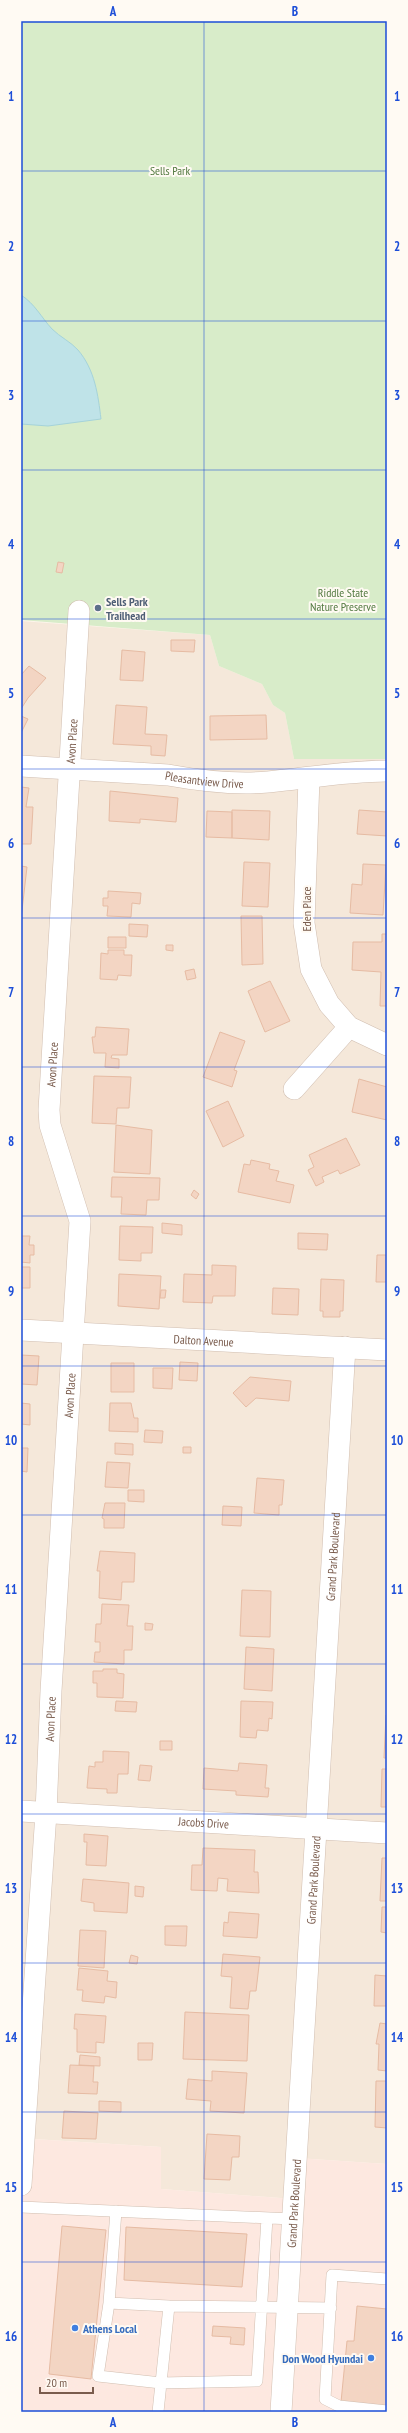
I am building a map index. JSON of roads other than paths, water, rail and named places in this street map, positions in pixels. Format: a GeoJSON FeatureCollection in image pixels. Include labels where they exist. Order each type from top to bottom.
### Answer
{"type":"FeatureCollection","features":[{"type":"Feature","properties":{"kind":"street","name":"Avon Place"},"geometry":{"type":"LineString","coordinates":[[21,2185],[46,1813],[51,1691],[80,1221],[50,1125],[49,1110],[79,611]]}},
{"type":"Feature","properties":{"kind":"street","name":"Pleasantview Drive"},"geometry":{"type":"LineString","coordinates":[[21,766],[69,768],[237,782],[309,778],[387,771]]}},
{"type":"Feature","properties":{"kind":"street","name":"Eden Place"},"geometry":{"type":"LineString","coordinates":[[309,778],[304,923],[311,969],[329,1004],[349,1027],[387,1045]]}},
{"type":"Feature","properties":{"kind":"street"},"geometry":{"type":"LineString","coordinates":[[294,1089],[349,1027]]}},
{"type":"Feature","properties":{"kind":"street","name":"Dalton Avenue"},"geometry":{"type":"LineString","coordinates":[[21,1330],[387,1350]]}},
{"type":"Feature","properties":{"kind":"street","name":"Grand Park Boulevard"},"geometry":{"type":"LineString","coordinates":[[281,2412],[292,2219],[318,1829],[345,1347]]}},
{"type":"Feature","properties":{"kind":"street","name":"Jacobs Drive"},"geometry":{"type":"LineString","coordinates":[[21,1811],[387,1833]]}},
{"type":"Feature","properties":{"kind":"lane"},"geometry":{"type":"LineString","coordinates":[[21,2207],[292,2219]]}},
{"type":"Feature","properties":{"kind":"lane"},"geometry":{"type":"LineString","coordinates":[[116,2211],[108,2302],[98,2376],[161,2383],[257,2381],[263,2306],[267,2218]]}},
{"type":"Feature","properties":{"kind":"lane"},"geometry":{"type":"LineString","coordinates":[[387,2279],[332,2275],[325,2399],[339,2406],[387,2411]]}},
{"type":"Feature","properties":{"kind":"lane"},"geometry":{"type":"LineString","coordinates":[[108,2302],[169,2306],[288,2306],[331,2308]]}},
{"type":"Feature","properties":{"kind":"lane"},"geometry":{"type":"LineString","coordinates":[[158,2412],[169,2306]]}},
{"type":"Feature","properties":{"kind":"water"},"geometry":{"type":"Polygon","coordinates":[[[21,295],[34,307],[58,335],[75,347],[84,358],[95,383],[101,419],[48,426],[21,424],[21,295]]]}},
{"type":"Feature","properties":{"kind":"place","name":"Sells Park Trailhead"},"geometry":{"type":"Point","coordinates":[98,608]}},
{"type":"Feature","properties":{"kind":"place","name":"Athens Local"},"geometry":{"type":"Point","coordinates":[75,2328]}},
{"type":"Feature","properties":{"kind":"place","name":"Don Wood Hyundai"},"geometry":{"type":"Point","coordinates":[371,2358]}},
{"type":"Feature","properties":{"kind":"park label","name":"Sells Park"},"geometry":{"type":"Point","coordinates":[170,170]}},
{"type":"Feature","properties":{"kind":"park label","name":"Riddle State Nature Preserve"},"geometry":{"type":"Point","coordinates":[343,599]}}]}
